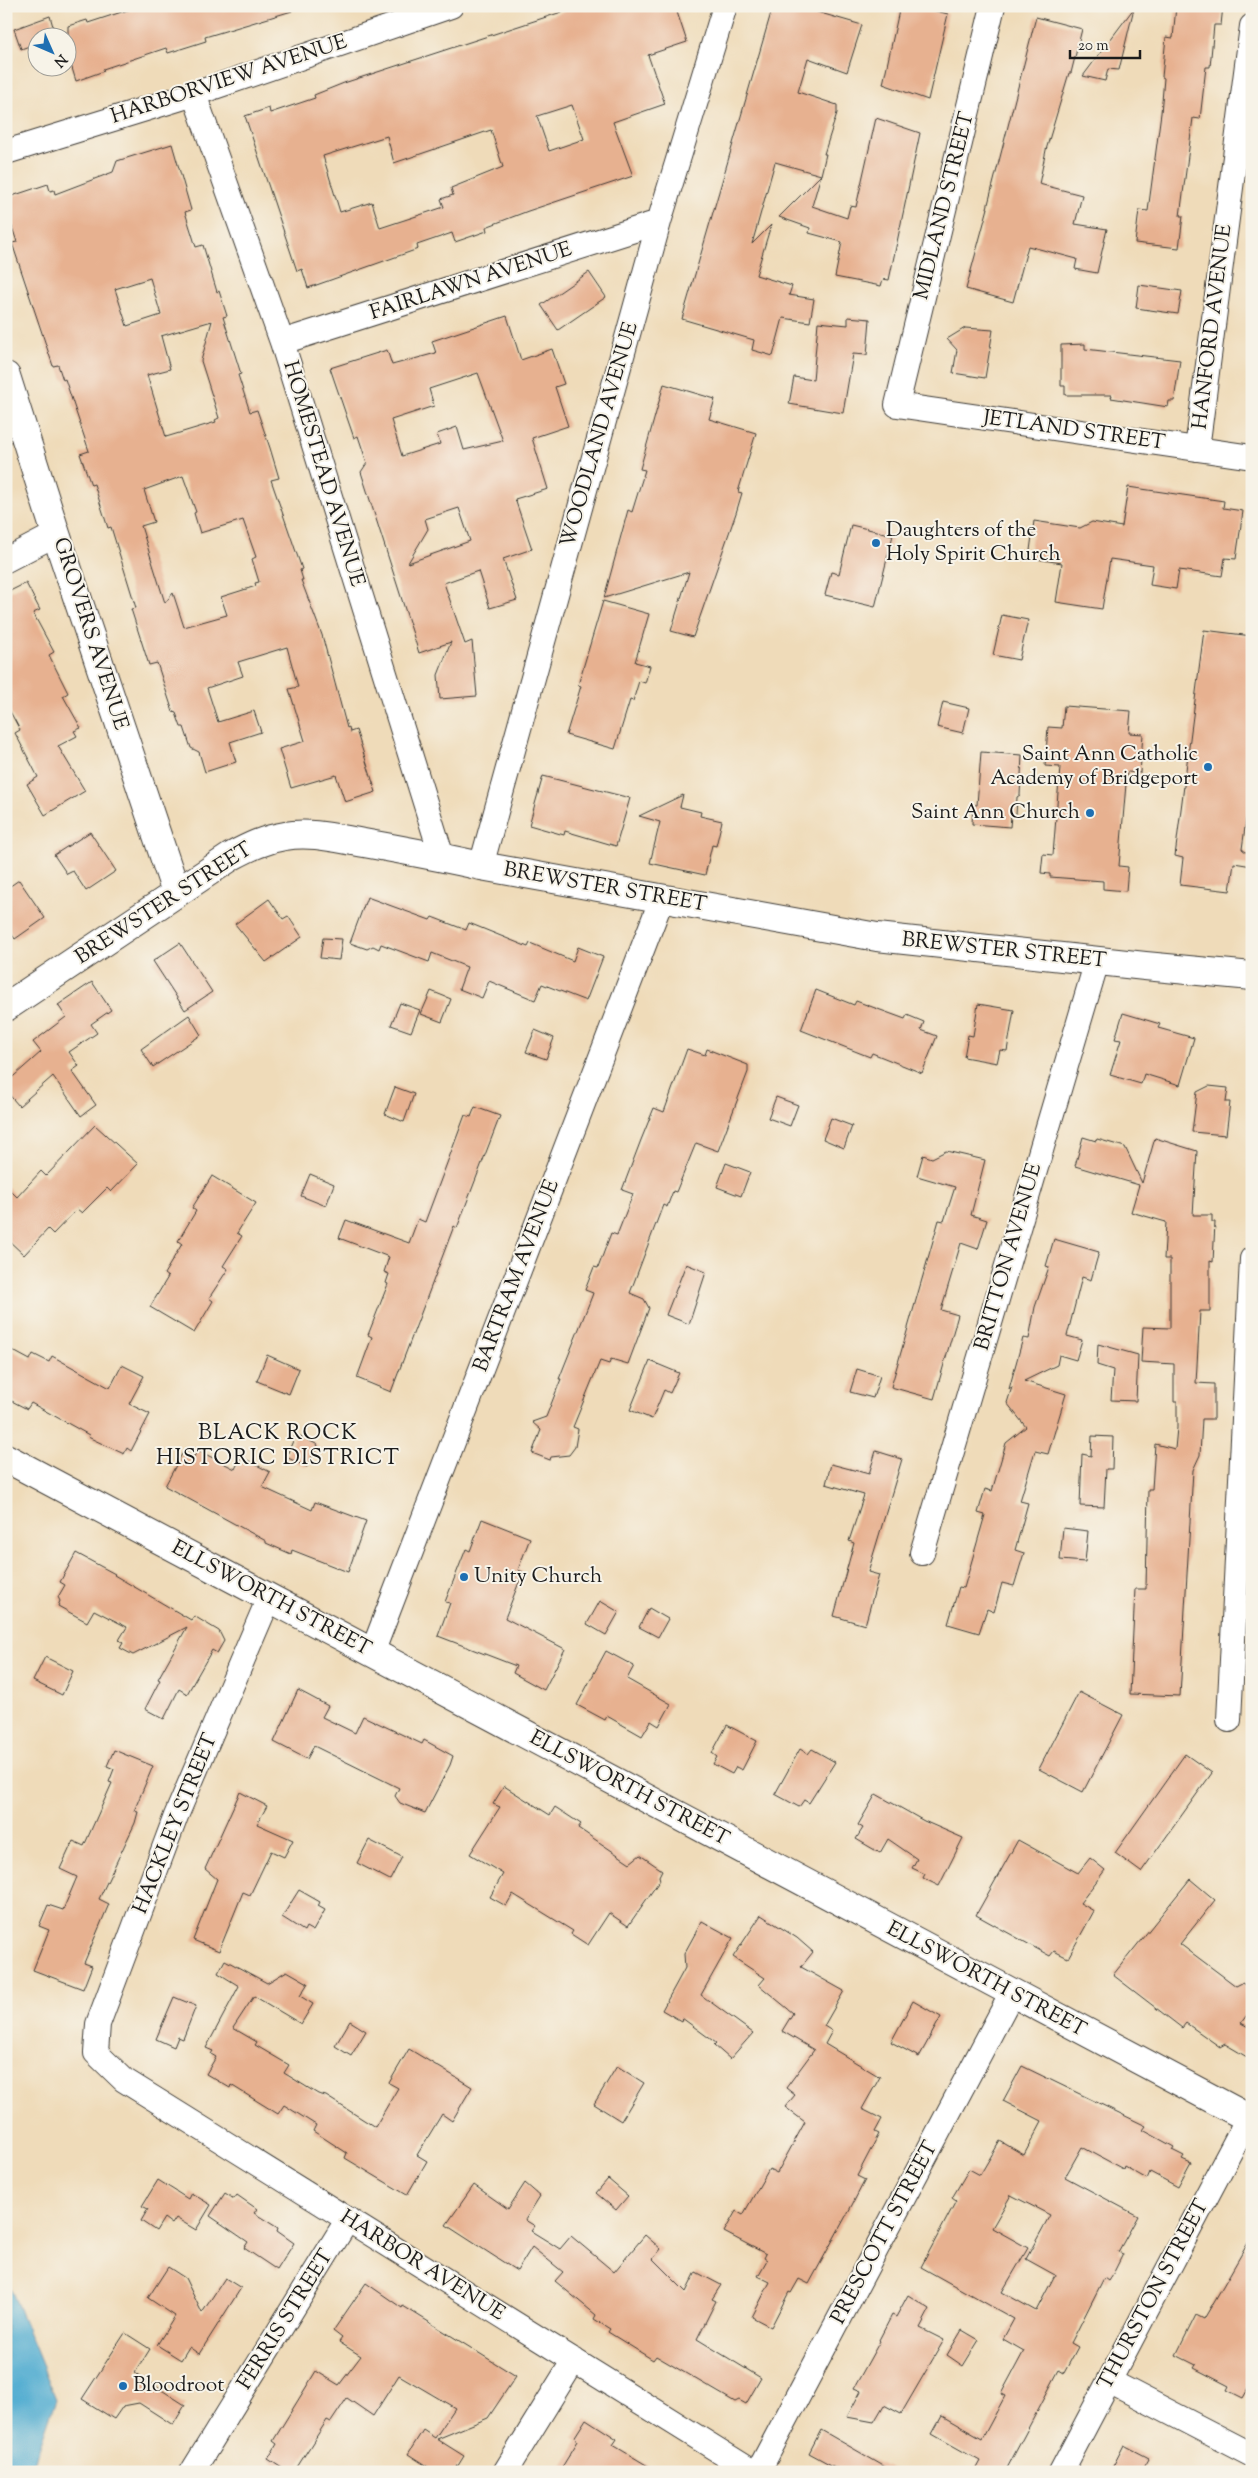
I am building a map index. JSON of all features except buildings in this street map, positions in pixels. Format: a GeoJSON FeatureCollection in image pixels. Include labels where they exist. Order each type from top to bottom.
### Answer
{"type":"FeatureCollection","features":[{"type":"Feature","properties":{"kind":"street","name":"HARBORVIEW AVENUE"},"geometry":{"type":"LineString","coordinates":[[6,152],[194,94],[451,6]]}},
{"type":"Feature","properties":{"kind":"street","name":"WOODLAND AVENUE"},"geometry":{"type":"LineString","coordinates":[[481,866],[659,222],[724,6]]}},
{"type":"Feature","properties":{"kind":"street","name":"MIDLAND STREET"},"geometry":{"type":"LineString","coordinates":[[897,405],[993,6]]}},
{"type":"Feature","properties":{"kind":"street","name":"HANFORD AVENUE"},"geometry":{"type":"LineString","coordinates":[[1197,449],[1252,26]]}},
{"type":"Feature","properties":{"kind":"street","name":"HOMESTEAD AVENUE"},"geometry":{"type":"LineString","coordinates":[[194,94],[282,342],[442,856]]}},
{"type":"Feature","properties":{"kind":"street","name":"FAIRLAWN AVENUE"},"geometry":{"type":"LineString","coordinates":[[282,342],[659,222]]}},
{"type":"Feature","properties":{"kind":"street","name":"GROVERS AVENUE"},"geometry":{"type":"LineString","coordinates":[[6,376],[56,534],[176,892]]}},
{"type":"Feature","properties":{"kind":"street","name":"JETLAND STREET"},"geometry":{"type":"LineString","coordinates":[[897,405],[1252,457]]}},
{"type":"Feature","properties":{"kind":"street"},"geometry":{"type":"LineString","coordinates":[[6,560],[56,534]]}},
{"type":"Feature","properties":{"kind":"street","name":"BREWSTER STREET"},"geometry":{"type":"LineString","coordinates":[[6,1007],[176,892],[253,844],[286,835],[334,838],[442,856],[481,866],[878,937],[1252,976]]}},
{"type":"Feature","properties":{"kind":"street","name":"BARTRAM AVENUE"},"geometry":{"type":"LineString","coordinates":[[372,1653],[662,898]]}},
{"type":"Feature","properties":{"kind":"street","name":"BRITTON AVENUE"},"geometry":{"type":"LineString","coordinates":[[922,1553],[1096,961]]}},
{"type":"Feature","properties":{"kind":"street"},"geometry":{"type":"LineString","coordinates":[[1229,1720],[1252,1258]]}},
{"type":"Feature","properties":{"kind":"street","name":"ELLSWORTH STREET"},"geometry":{"type":"LineString","coordinates":[[6,1458],[1250,2119]]}},
{"type":"Feature","properties":{"kind":"street","name":"HACKLEY STREET"},"geometry":{"type":"LineString","coordinates":[[96,2054],[98,2024],[176,1816],[269,1598]]}},
{"type":"Feature","properties":{"kind":"street","name":"PRESCOTT STREET"},"geometry":{"type":"LineString","coordinates":[[758,2472],[1012,1993]]}},
{"type":"Feature","properties":{"kind":"street","name":"HARBOR AVENUE"},"geometry":{"type":"LineString","coordinates":[[96,2054],[124,2080],[753,2472]]}},
{"type":"Feature","properties":{"kind":"street","name":"THURSTON STREET"},"geometry":{"type":"LineString","coordinates":[[1061,2472],[1250,2119]]}},
{"type":"Feature","properties":{"kind":"street","name":"FERRIS STREET"},"geometry":{"type":"LineString","coordinates":[[192,2472],[348,2220]]}},
{"type":"Feature","properties":{"kind":"street"},"geometry":{"type":"LineString","coordinates":[[504,2472],[574,2360]]}},
{"type":"Feature","properties":{"kind":"street"},"geometry":{"type":"LineString","coordinates":[[1109,2380],[1252,2455]]}},
{"type":"Feature","properties":{"kind":"water"},"geometry":{"type":"Polygon","coordinates":[[[6,2277],[56,2399],[31,2472],[6,2472],[6,2277]]]}},
{"type":"Feature","properties":{"kind":"place","name":"Daughters of the Holy Spirit Church"},"geometry":{"type":"Point","coordinates":[876,543]}},
{"type":"Feature","properties":{"kind":"place","name":"Saint Ann Catholic Academy of Bridgeport"},"geometry":{"type":"Point","coordinates":[1208,767]}},
{"type":"Feature","properties":{"kind":"place","name":"Saint Ann Church"},"geometry":{"type":"Point","coordinates":[1090,813]}},
{"type":"Feature","properties":{"kind":"place","name":"Unity Church"},"geometry":{"type":"Point","coordinates":[464,1577]}},
{"type":"Feature","properties":{"kind":"place","name":"Bloodroot"},"geometry":{"type":"Point","coordinates":[123,2386]}},
{"type":"Feature","properties":{"kind":"district","name":"BLACK ROCK HISTORIC DISTRICT"},"geometry":{"type":"Point","coordinates":[278,1446]}}]}
